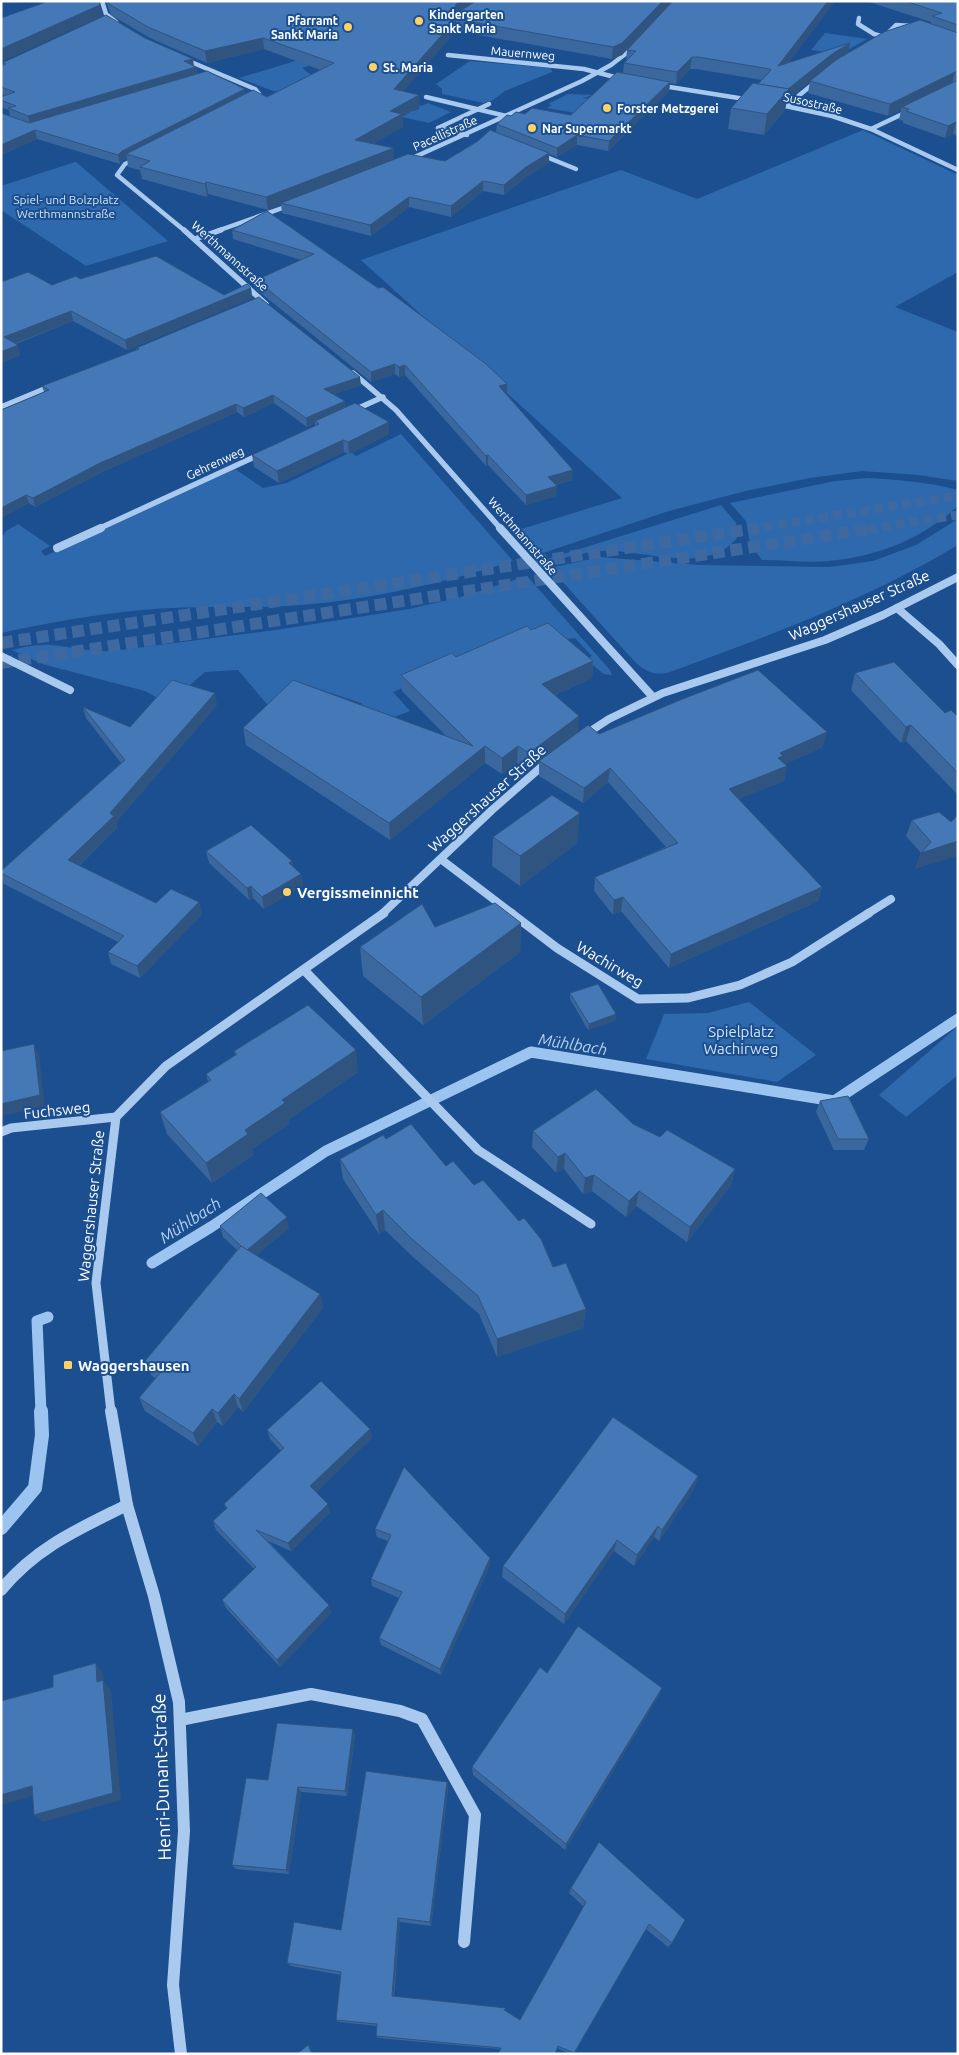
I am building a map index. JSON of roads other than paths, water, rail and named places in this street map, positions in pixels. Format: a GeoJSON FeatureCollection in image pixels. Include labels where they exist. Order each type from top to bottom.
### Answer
{"type":"FeatureCollection","features":[{"type":"Feature","properties":{"kind":"street"},"geometry":{"type":"LineString","coordinates":[[102,1],[102,6],[108,18],[123,26]]}},
{"type":"Feature","properties":{"kind":"street"},"geometry":{"type":"LineString","coordinates":[[859,18],[858,24],[866,30],[884,37]]}},
{"type":"Feature","properties":{"kind":"street"},"geometry":{"type":"LineString","coordinates":[[876,42],[896,25],[915,26]]}},
{"type":"Feature","properties":{"kind":"street","name":"Pacellistraße"},"geometry":{"type":"LineString","coordinates":[[404,161],[506,116],[624,58],[640,41]]}},
{"type":"Feature","properties":{"kind":"street","name":"Mauernweg"},"geometry":{"type":"LineString","coordinates":[[448,55],[584,69],[596,72]]}},
{"type":"Feature","properties":{"kind":"street"},"geometry":{"type":"LineString","coordinates":[[178,56],[255,89],[259,94],[244,104]]}},
{"type":"Feature","properties":{"kind":"street"},"geometry":{"type":"LineString","coordinates":[[596,72],[624,79]]}},
{"type":"Feature","properties":{"kind":"street"},"geometry":{"type":"LineString","coordinates":[[208,76],[217,73]]}},
{"type":"Feature","properties":{"kind":"street"},"geometry":{"type":"LineString","coordinates":[[786,106],[825,74]]}},
{"type":"Feature","properties":{"kind":"street"},"geometry":{"type":"LineString","coordinates":[[653,84],[753,100]]}},
{"type":"Feature","properties":{"kind":"street"},"geometry":{"type":"LineString","coordinates":[[426,97],[506,116]]}},
{"type":"Feature","properties":{"kind":"street","name":"Susostraße"},"geometry":{"type":"LineString","coordinates":[[770,103],[832,116],[870,129],[958,170]]}},
{"type":"Feature","properties":{"kind":"street"},"geometry":{"type":"LineString","coordinates":[[467,134],[438,128],[490,104]]}},
{"type":"Feature","properties":{"kind":"street"},"geometry":{"type":"LineString","coordinates":[[870,129],[915,107]]}},
{"type":"Feature","properties":{"kind":"street"},"geometry":{"type":"LineString","coordinates":[[476,130],[483,133]]}},
{"type":"Feature","properties":{"kind":"street"},"geometry":{"type":"LineString","coordinates":[[532,152],[576,169]]}},
{"type":"Feature","properties":{"kind":"street","name":"Werthmannstraße"},"geometry":{"type":"LineString","coordinates":[[141,156],[126,164],[117,174],[195,239],[269,306]]}},
{"type":"Feature","properties":{"kind":"street"},"geometry":{"type":"LineString","coordinates":[[195,239],[299,202]]}},
{"type":"Feature","properties":{"kind":"street"},"geometry":{"type":"LineString","coordinates":[[252,304],[261,300]]}},
{"type":"Feature","properties":{"kind":"street","name":"Werthmannstraße"},"geometry":{"type":"LineString","coordinates":[[344,366],[383,397],[542,576],[652,696]]}},
{"type":"Feature","properties":{"kind":"street"},"geometry":{"type":"LineString","coordinates":[[1,407],[59,383]]}},
{"type":"Feature","properties":{"kind":"street"},"geometry":{"type":"LineString","coordinates":[[348,413],[383,397]]}},
{"type":"Feature","properties":{"kind":"street","name":"Gehrenweg"},"geometry":{"type":"LineString","coordinates":[[57,548],[270,450]]}},
{"type":"Feature","properties":{"kind":"street","name":"Waggershauser Straße"},"geometry":{"type":"LineString","coordinates":[[575,742],[589,731],[652,696],[712,675],[807,647],[898,608],[958,577]]}},
{"type":"Feature","properties":{"kind":"street"},"geometry":{"type":"LineString","coordinates":[[898,608],[939,644],[958,665]]}},
{"type":"Feature","properties":{"kind":"street"},"geometry":{"type":"LineString","coordinates":[[1,656],[70,690]]}},
{"type":"Feature","properties":{"kind":"street","name":"Waggershauser Straße"},"geometry":{"type":"LineString","coordinates":[[128,1504],[109,1399],[96,1283],[116,1117],[166,1066],[389,909],[492,810],[553,757]]}},
{"type":"Feature","properties":{"kind":"street","name":"Wachirweg"},"geometry":{"type":"LineString","coordinates":[[442,860],[556,948],[638,999],[688,998],[740,985],[792,962],[891,899]]}},
{"type":"Feature","properties":{"kind":"street"},"geometry":{"type":"LineString","coordinates":[[304,970],[478,1150],[591,1224]]}},
{"type":"Feature","properties":{"kind":"street","name":"Fuchsweg"},"geometry":{"type":"LineString","coordinates":[[1,1132],[11,1128],[116,1117]]}},
{"type":"Feature","properties":{"kind":"street"},"geometry":{"type":"LineString","coordinates":[[1,1590],[14,1574],[55,1541],[128,1504]]}},
{"type":"Feature","properties":{"kind":"street","name":"Henri-Dunant-Straße"},"geometry":{"type":"LineString","coordinates":[[128,1504],[154,1596],[179,1702],[184,1831],[173,1985],[181,2054]]}},
{"type":"Feature","properties":{"kind":"street"},"geometry":{"type":"LineString","coordinates":[[180,1720],[311,1694],[400,1711],[422,1719],[475,1815],[464,1942]]}},
{"type":"Feature","properties":{"kind":"waterway","name":"Mühlbach"},"geometry":{"type":"LineString","coordinates":[[152,1263],[211,1227],[326,1151],[531,1052],[834,1101],[958,1019]]}},
{"type":"Feature","properties":{"kind":"waterway","name":"Mühlbach"},"geometry":{"type":"LineString","coordinates":[[41,1412],[37,1321],[48,1317]]}},
{"type":"Feature","properties":{"kind":"waterway","name":"Mühlbach"},"geometry":{"type":"LineString","coordinates":[[1,1528],[35,1488],[42,1435],[41,1411]]}},
{"type":"Feature","properties":{"kind":"tunnel"},"geometry":{"type":"LineString","coordinates":[[750,529],[958,496]]}},
{"type":"Feature","properties":{"kind":"tunnel"},"geometry":{"type":"LineString","coordinates":[[868,529],[958,515]]}},
{"type":"Feature","properties":{"kind":"tunnel"},"geometry":{"type":"LineString","coordinates":[[1,643],[758,528]]}},
{"type":"Feature","properties":{"kind":"tunnel"},"geometry":{"type":"LineString","coordinates":[[1,663],[876,528]]}},
{"type":"Feature","properties":{"kind":"place","name":"Kindergarten Sankt Maria"},"geometry":{"type":"Point","coordinates":[419,21]}},
{"type":"Feature","properties":{"kind":"place","name":"Pfarramt Sankt Maria"},"geometry":{"type":"Point","coordinates":[348,27]}},
{"type":"Feature","properties":{"kind":"place","name":"St. Maria"},"geometry":{"type":"Point","coordinates":[373,67]}},
{"type":"Feature","properties":{"kind":"place","name":"Forster Metzgerei"},"geometry":{"type":"Point","coordinates":[607,108]}},
{"type":"Feature","properties":{"kind":"place","name":"Nar Supermarkt"},"geometry":{"type":"Point","coordinates":[532,128]}},
{"type":"Feature","properties":{"kind":"place","name":"Vergissmeinnicht"},"geometry":{"type":"Point","coordinates":[287,892]}},
{"type":"Feature","properties":{"kind":"place","name":"Waggershausen"},"geometry":{"type":"Point","coordinates":[68,1365]}},
{"type":"Feature","properties":{"kind":"park label","name":"Spiel- und Bolzplatz Werthmannstraße"},"geometry":{"type":"Point","coordinates":[66,206]}},
{"type":"Feature","properties":{"kind":"park label","name":"Spielplatz Wachirweg"},"geometry":{"type":"Point","coordinates":[741,1040]}}]}
